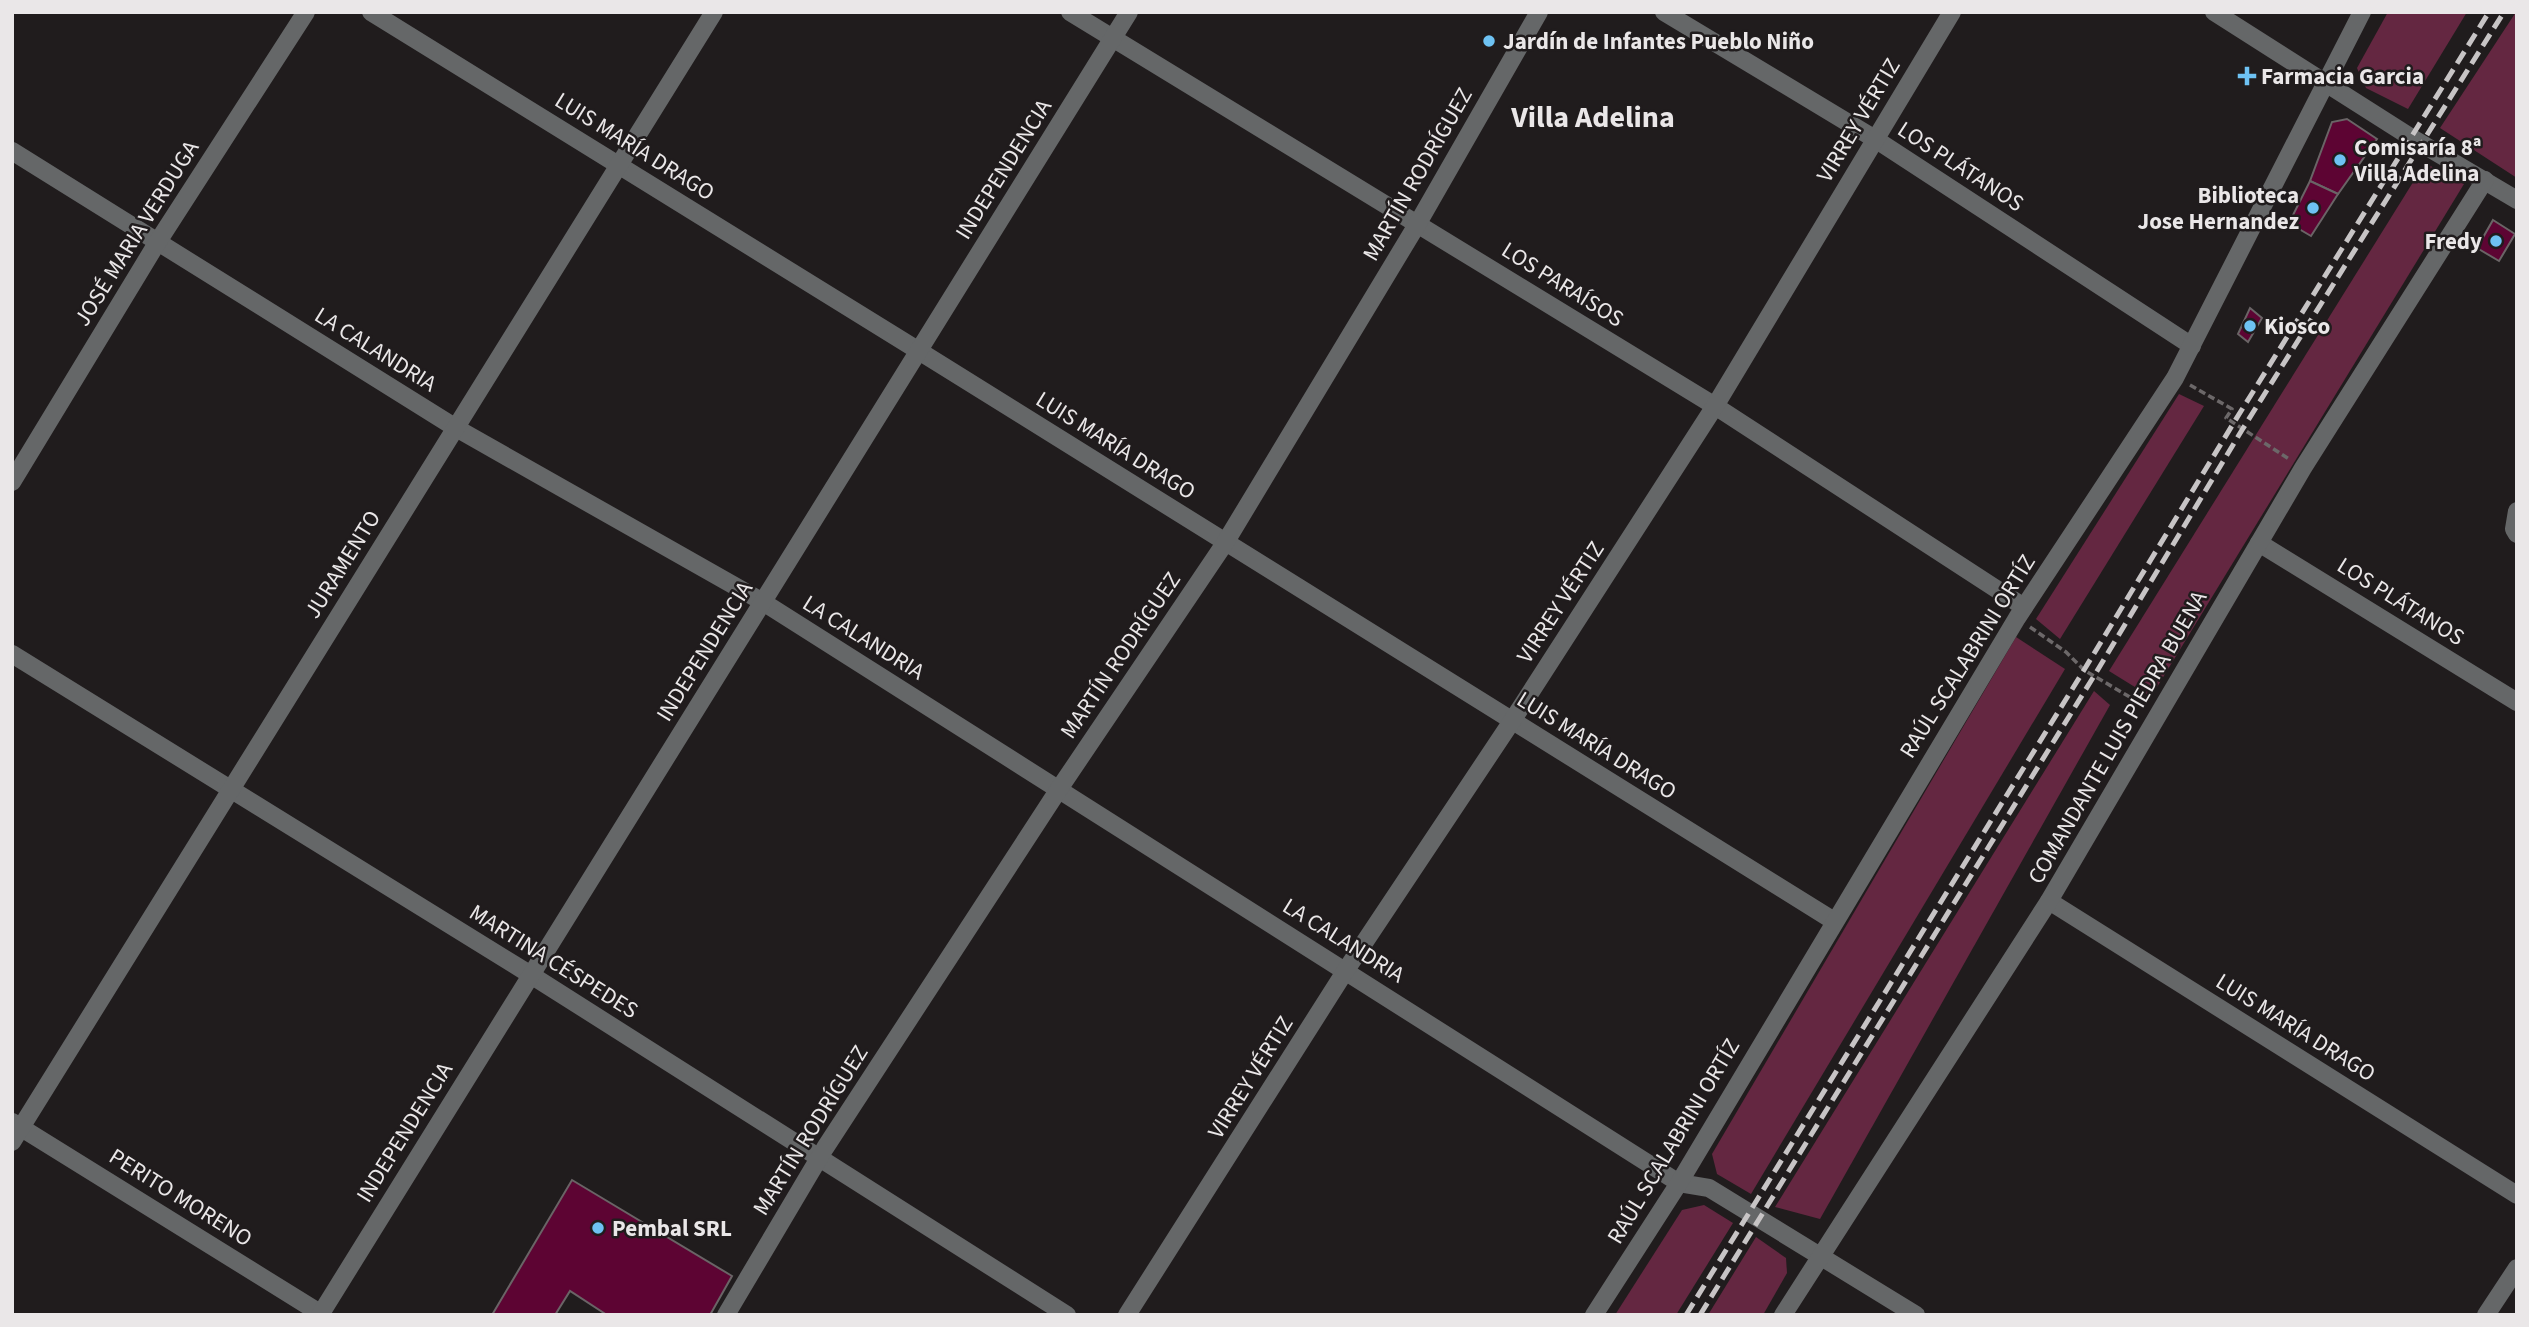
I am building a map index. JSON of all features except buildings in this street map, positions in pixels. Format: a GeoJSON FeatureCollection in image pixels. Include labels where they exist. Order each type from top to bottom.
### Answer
{"type":"FeatureCollection","features":[{"type":"Feature","properties":{"kind":"street","name":"JOSÉ MARIA VERDUGA"},"geometry":{"type":"LineString","coordinates":[[12,482],[157,243],[306,12]]}},
{"type":"Feature","properties":{"kind":"street","name":"LUIS MARÍA DRAGO"},"geometry":{"type":"LineString","coordinates":[[371,12],[1834,921]]}},
{"type":"Feature","properties":{"kind":"street","name":"JURAMENTO"},"geometry":{"type":"LineString","coordinates":[[15,1130],[231,790],[714,12]]}},
{"type":"Feature","properties":{"kind":"street","name":"LOS PARAÍSOS"},"geometry":{"type":"LineString","coordinates":[[1070,12],[1715,406],[2020,612]]}},
{"type":"Feature","properties":{"kind":"street","name":"INDEPENDENCIA"},"geometry":{"type":"LineString","coordinates":[[321,1314],[1129,12]]}},
{"type":"Feature","properties":{"kind":"street","name":"MARTÍN RODRÍGUEZ"},"geometry":{"type":"LineString","coordinates":[[726,1315],[819,1159],[1059,789],[1225,543],[1418,223],[1539,12]]}},
{"type":"Feature","properties":{"kind":"street","name":"LOS PLÁTANOS"},"geometry":{"type":"LineString","coordinates":[[1664,12],[1875,139],[2192,346]]}},
{"type":"Feature","properties":{"kind":"street","name":"VIRREY VÉRTIZ"},"geometry":{"type":"LineString","coordinates":[[1128,1315],[1346,971],[1512,722],[1715,406],[1952,12]]}},
{"type":"Feature","properties":{"kind":"street"},"geometry":{"type":"LineString","coordinates":[[2214,12],[2347,97],[2517,200]]}},
{"type":"Feature","properties":{"kind":"street","name":"RAÚL SCALABRINI ORTÍZ"},"geometry":{"type":"LineString","coordinates":[[1594,1315],[1679,1183],[2020,612],[2175,377],[2362,12]]}},
{"type":"Feature","properties":{"kind":"street"},"geometry":{"type":"LineString","coordinates":[[2347,97],[2339,88],[2339,67],[2372,12]]}},
{"type":"Feature","properties":{"kind":"street","name":"LA CALANDRIA"},"geometry":{"type":"LineString","coordinates":[[12,151],[456,428],[763,602],[1679,1183]]}},
{"type":"Feature","properties":{"kind":"street","name":"COMANDANTE LUIS PIEDRA BUENA"},"geometry":{"type":"LineString","coordinates":[[1783,1315],[2049,901],[2303,468],[2485,180]]}},
{"type":"Feature","properties":{"kind":"street"},"geometry":{"type":"LineString","coordinates":[[2517,511],[2514,529],[2517,534]]}},
{"type":"Feature","properties":{"kind":"street","name":"LOS PLÁTANOS"},"geometry":{"type":"LineString","coordinates":[[2259,542],[2517,702]]}},
{"type":"Feature","properties":{"kind":"street","name":"MARTINA CÉSPEDES"},"geometry":{"type":"LineString","coordinates":[[12,654],[531,975],[1067,1315]]}},
{"type":"Feature","properties":{"kind":"street","name":"LUIS MARÍA DRAGO"},"geometry":{"type":"LineString","coordinates":[[2049,901],[2517,1195]]}},
{"type":"Feature","properties":{"kind":"street","name":"PERITO MORENO"},"geometry":{"type":"LineString","coordinates":[[15,1130],[321,1314]]}},
{"type":"Feature","properties":{"kind":"street"},"geometry":{"type":"LineString","coordinates":[[1679,1183],[1709,1188],[1916,1315]]}},
{"type":"Feature","properties":{"kind":"street"},"geometry":{"type":"LineString","coordinates":[[2486,1315],[2517,1268]]}},
{"type":"Feature","properties":{"kind":"path"},"geometry":{"type":"LineString","coordinates":[[2175,377],[2232,409],[2225,418],[2303,468]]}},
{"type":"Feature","properties":{"kind":"path"},"geometry":{"type":"LineString","coordinates":[[2020,612],[2084,670],[2159,714]]}},
{"type":"Feature","properties":{"kind":"shaded area"},"geometry":{"type":"Polygon","coordinates":[[[2388,12],[2467,12],[2408,109],[2366,88],[2357,68],[2388,12]]]}},
{"type":"Feature","properties":{"kind":"shaded area"},"geometry":{"type":"Polygon","coordinates":[[[2517,12],[2517,178],[2440,128],[2517,12]]]}},
{"type":"Feature","properties":{"kind":"shaded area"},"geometry":{"type":"Polygon","coordinates":[[[2425,163],[2464,184],[2151,697],[2109,671],[2425,163]]]}},
{"type":"Feature","properties":{"kind":"shaded area"},"geometry":{"type":"Polygon","coordinates":[[[2179,394],[2204,406],[2060,639],[2036,619],[2179,394]]]}},
{"type":"Feature","properties":{"kind":"shaded area"},"geometry":{"type":"Polygon","coordinates":[[[2016,637],[2065,669],[1751,1194],[1717,1174],[1712,1154],[2016,637]]]}},
{"type":"Feature","properties":{"kind":"shaded area"},"geometry":{"type":"Polygon","coordinates":[[[2094,691],[2110,705],[1820,1219],[1775,1207],[2094,691]]]}},
{"type":"Feature","properties":{"kind":"shaded area"},"geometry":{"type":"Polygon","coordinates":[[[1704,1205],[1733,1223],[1676,1315],[1615,1315],[1682,1210],[1704,1205]]]}},
{"type":"Feature","properties":{"kind":"shaded area"},"geometry":{"type":"Polygon","coordinates":[[[1756,1237],[1786,1258],[1787,1273],[1763,1315],[1708,1315],[1756,1237]]]}},
{"type":"Feature","properties":{"kind":"railway"},"geometry":{"type":"LineString","coordinates":[[1686,1315],[2489,12]]}},
{"type":"Feature","properties":{"kind":"railway"},"geometry":{"type":"LineString","coordinates":[[1700,1315],[2094,676],[2242,430],[2504,12]]}},
{"type":"Feature","properties":{"kind":"place","name":"Jardín de Infantes Pueblo Niño"},"geometry":{"type":"Point","coordinates":[1489,41]}},
{"type":"Feature","properties":{"kind":"place","name":"Farmacia Garcia"},"geometry":{"type":"Point","coordinates":[2247,76]}},
{"type":"Feature","properties":{"kind":"place","name":"Comisaría 8ª Villa Adelina"},"geometry":{"type":"Point","coordinates":[2340,160]}},
{"type":"Feature","properties":{"kind":"place","name":"Biblioteca Jose Hernandez"},"geometry":{"type":"Point","coordinates":[2313,208]}},
{"type":"Feature","properties":{"kind":"place","name":"Fredy"},"geometry":{"type":"Point","coordinates":[2496,241]}},
{"type":"Feature","properties":{"kind":"place","name":"Kiosco"},"geometry":{"type":"Point","coordinates":[2250,326]}},
{"type":"Feature","properties":{"kind":"place","name":"Pembal SRL"},"geometry":{"type":"Point","coordinates":[598,1228]}},
{"type":"Feature","properties":{"kind":"district","name":"Villa Adelina"},"geometry":{"type":"Point","coordinates":[1593,117]}}]}
